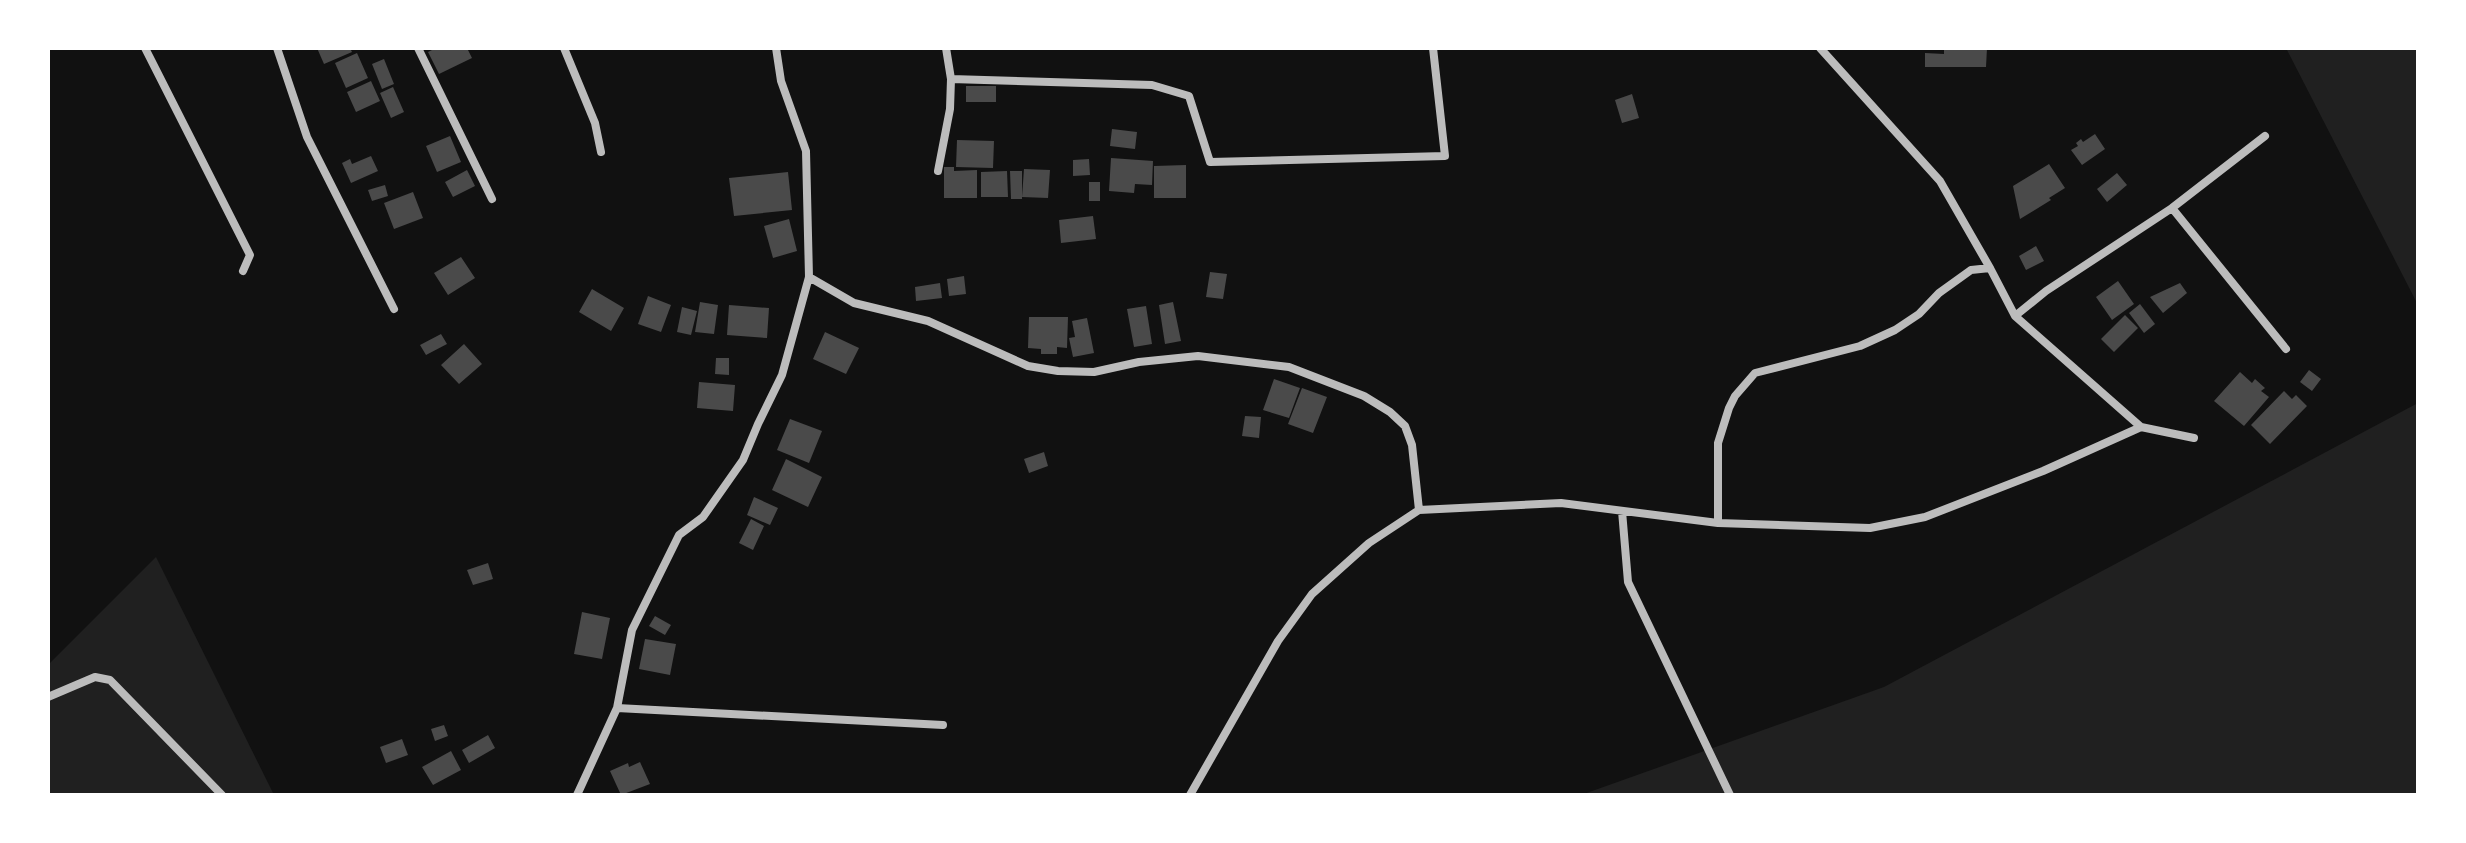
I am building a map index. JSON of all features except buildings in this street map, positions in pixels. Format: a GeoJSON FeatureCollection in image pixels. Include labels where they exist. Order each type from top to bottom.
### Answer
{"type":"FeatureCollection","features":[{"type":"Feature","properties":{"kind":"street"},"geometry":{"type":"LineString","coordinates":[[145,48],[250,255],[243,271]]}},
{"type":"Feature","properties":{"kind":"street"},"geometry":{"type":"LineString","coordinates":[[277,48],[307,137],[394,309]]}},
{"type":"Feature","properties":{"kind":"street"},"geometry":{"type":"LineString","coordinates":[[418,48],[492,199]]}},
{"type":"Feature","properties":{"kind":"street"},"geometry":{"type":"LineString","coordinates":[[564,48],[595,123],[601,152]]}},
{"type":"Feature","properties":{"kind":"street"},"geometry":{"type":"LineString","coordinates":[[577,795],[617,708],[632,630],[679,535],[703,517],[743,460],[782,375],[809,277],[806,151],[781,81],[776,48]]}},
{"type":"Feature","properties":{"kind":"street"},"geometry":{"type":"LineString","coordinates":[[938,171],[950,109],[951,79],[946,48]]}},
{"type":"Feature","properties":{"kind":"street"},"geometry":{"type":"LineString","coordinates":[[951,79],[1152,85],[1189,96],[1210,162],[1445,156],[1433,48]]}},
{"type":"Feature","properties":{"kind":"street"},"geometry":{"type":"LineString","coordinates":[[1820,48],[1940,181],[2015,316],[2141,427],[2194,438]]}},
{"type":"Feature","properties":{"kind":"street"},"geometry":{"type":"LineString","coordinates":[[2015,316],[2046,291],[2172,208],[2265,136]]}},
{"type":"Feature","properties":{"kind":"street"},"geometry":{"type":"LineString","coordinates":[[2172,208],[2286,349]]}},
{"type":"Feature","properties":{"kind":"street"},"geometry":{"type":"LineString","coordinates":[[1718,523],[1718,443],[1735,396],[1755,373],[1860,346],[1895,330],[1919,314],[1939,293],[1971,270],[1990,268]]}},
{"type":"Feature","properties":{"kind":"street"},"geometry":{"type":"LineString","coordinates":[[809,277],[854,303],[928,321],[1028,366],[1094,372],[1139,362],[1198,356],[1289,367],[1364,396],[1390,412],[1405,426],[1412,445],[1419,510]]}},
{"type":"Feature","properties":{"kind":"street"},"geometry":{"type":"LineString","coordinates":[[1190,795],[1278,641],[1312,594],[1369,543],[1419,510],[1561,503],[1718,523],[1870,528],[1925,517],[2043,471],[2141,427]]}},
{"type":"Feature","properties":{"kind":"street"},"geometry":{"type":"LineString","coordinates":[[1622,511],[1628,582],[1730,795]]}},
{"type":"Feature","properties":{"kind":"street"},"geometry":{"type":"LineString","coordinates":[[48,697],[95,677],[110,680],[222,795]]}},
{"type":"Feature","properties":{"kind":"street"},"geometry":{"type":"LineString","coordinates":[[617,708],[943,725]]}},
{"type":"Feature","properties":{"kind":"shaded area"},"geometry":{"type":"Polygon","coordinates":[[[2286,48],[2418,48],[2418,305],[2286,48]]]}},
{"type":"Feature","properties":{"kind":"shaded area"},"geometry":{"type":"Polygon","coordinates":[[[2418,403],[2418,795],[1581,795],[1884,687],[2418,403]]]}},
{"type":"Feature","properties":{"kind":"shaded area"},"geometry":{"type":"Polygon","coordinates":[[[156,557],[274,795],[48,795],[48,665],[156,557]]]}}]}
